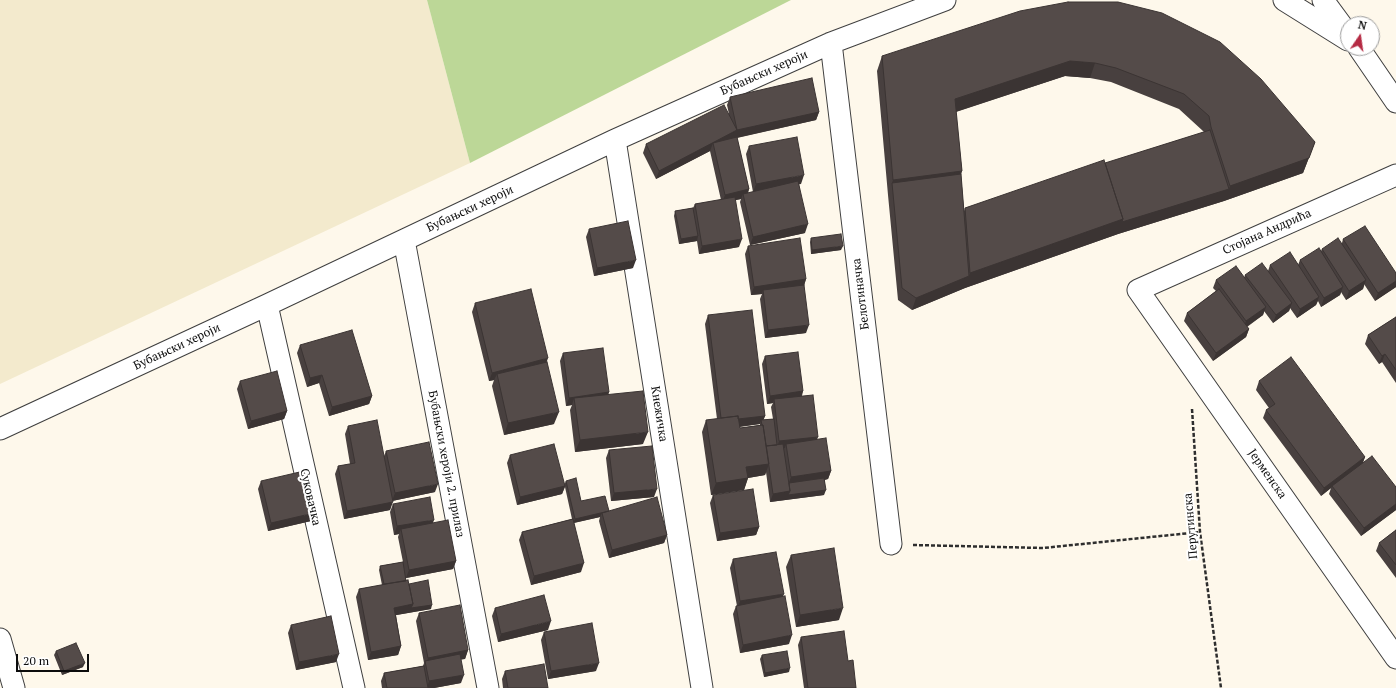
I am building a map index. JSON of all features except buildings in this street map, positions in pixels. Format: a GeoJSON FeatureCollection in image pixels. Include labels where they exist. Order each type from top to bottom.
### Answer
{"type":"FeatureCollection","features":[{"type":"Feature","properties":{"kind":"street","name":"Бубањски хероји"},"geometry":{"type":"LineString","coordinates":[[0,429],[266,306],[615,140],[832,43],[945,0]]}},
{"type":"Feature","properties":{"kind":"street"},"geometry":{"type":"LineString","coordinates":[[1284,0],[1340,35]]}},
{"type":"Feature","properties":{"kind":"street"},"geometry":{"type":"LineString","coordinates":[[1322,0],[1340,24]]}},
{"type":"Feature","properties":{"kind":"street","name":"Белотиначка"},"geometry":{"type":"LineString","coordinates":[[832,43],[891,544]]}},
{"type":"Feature","properties":{"kind":"street"},"geometry":{"type":"LineString","coordinates":[[1364,56],[1396,102]]}},
{"type":"Feature","properties":{"kind":"street","name":"Кнежичка"},"geometry":{"type":"LineString","coordinates":[[615,140],[702,688]]}},
{"type":"Feature","properties":{"kind":"street","name":"Стојана Андрића"},"geometry":{"type":"LineString","coordinates":[[1138,290],[1396,175]]}},
{"type":"Feature","properties":{"kind":"street","name":"Бубањски хероји 2. прилаз"},"geometry":{"type":"LineString","coordinates":[[404,240],[488,688]]}},
{"type":"Feature","properties":{"kind":"street","name":"Јерменска"},"geometry":{"type":"LineString","coordinates":[[1138,290],[1396,658]]}},
{"type":"Feature","properties":{"kind":"street","name":"Суковачка"},"geometry":{"type":"LineString","coordinates":[[266,306],[354,688]]}},
{"type":"Feature","properties":{"kind":"street"},"geometry":{"type":"LineString","coordinates":[[0,639],[14,688]]}},
{"type":"Feature","properties":{"kind":"path","name":"Перутинска"},"geometry":{"type":"LineString","coordinates":[[1192,408],[1200,532],[1221,688]]}},
{"type":"Feature","properties":{"kind":"path"},"geometry":{"type":"LineString","coordinates":[[891,544],[1043,548],[1200,532]]}},
{"type":"Feature","properties":{"kind":"shaded area"},"geometry":{"type":"Polygon","coordinates":[[[0,0],[427,0],[470,163],[0,384],[0,0]]]}},
{"type":"Feature","properties":{"kind":"green space"},"geometry":{"type":"Polygon","coordinates":[[[427,0],[791,0],[470,163],[427,0]]]}}]}
